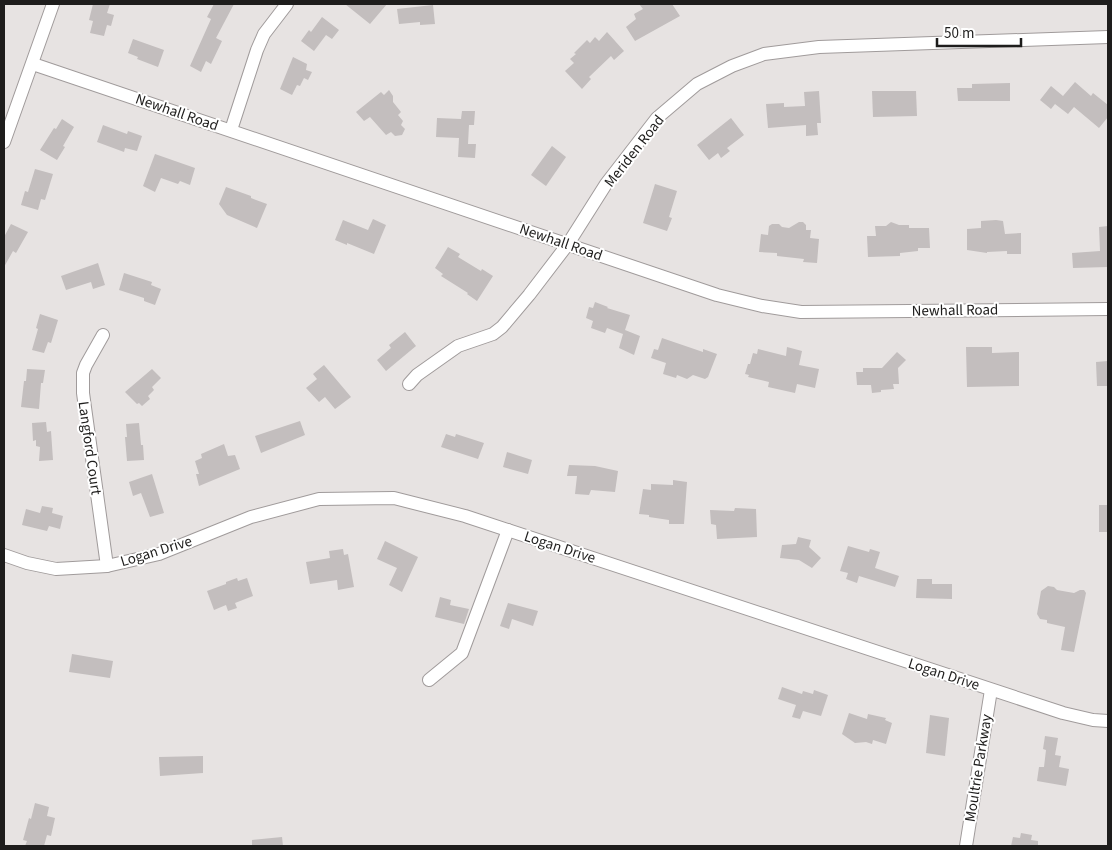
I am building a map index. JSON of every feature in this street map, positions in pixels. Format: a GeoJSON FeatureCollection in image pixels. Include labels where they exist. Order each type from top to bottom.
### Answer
{"type":"FeatureCollection","features":[{"type":"Feature","properties":{"kind":"street"},"geometry":{"type":"LineString","coordinates":[[4,142],[53,4]]}},
{"type":"Feature","properties":{"kind":"street"},"geometry":{"type":"LineString","coordinates":[[231,130],[257,50],[274,19],[287,4]]}},
{"type":"Feature","properties":{"kind":"street","name":"Meriden Road"},"geometry":{"type":"LineString","coordinates":[[409,384],[417,375],[458,346],[493,334],[502,327],[530,295],[568,244],[606,184],[657,118],[697,84],[732,66],[764,54],[819,47],[1108,38]]}},
{"type":"Feature","properties":{"kind":"street","name":"Newhall Road"},"geometry":{"type":"LineString","coordinates":[[32,64],[717,295],[762,306],[801,312],[1108,309]]}},
{"type":"Feature","properties":{"kind":"street","name":"Langford Court"},"geometry":{"type":"LineString","coordinates":[[103,335],[83,373],[83,393],[107,566]]}},
{"type":"Feature","properties":{"kind":"street","name":"Logan Drive"},"geometry":{"type":"LineString","coordinates":[[4,555],[27,564],[56,569],[107,566],[159,554],[252,517],[319,499],[394,498],[465,516],[1064,713],[1093,720],[1108,721]]}},
{"type":"Feature","properties":{"kind":"street"},"geometry":{"type":"LineString","coordinates":[[429,680],[462,653],[508,530]]}},
{"type":"Feature","properties":{"kind":"street","name":"Moultrie Parkway"},"geometry":{"type":"LineString","coordinates":[[966,846],[991,690]]}},
{"type":"Feature","properties":{"kind":"building"},"geometry":{"type":"Polygon","coordinates":[[[93,4],[110,4],[107,13],[114,15],[111,26],[107,25],[104,36],[90,33],[93,21],[89,20],[93,4]]]}},
{"type":"Feature","properties":{"kind":"building"},"geometry":{"type":"Polygon","coordinates":[[[214,4],[234,4],[216,38],[222,41],[211,64],[206,61],[201,72],[190,66],[211,19],[207,17],[214,4]]]}},
{"type":"Feature","properties":{"kind":"building"},"geometry":{"type":"Polygon","coordinates":[[[345,4],[387,4],[370,24],[345,4]]]}},
{"type":"Feature","properties":{"kind":"building"},"geometry":{"type":"Polygon","coordinates":[[[639,4],[672,4],[680,16],[635,41],[626,27],[636,19],[634,14],[643,9],[639,4]]]}},
{"type":"Feature","properties":{"kind":"building"},"geometry":{"type":"Polygon","coordinates":[[[433,5],[435,24],[420,25],[420,22],[399,24],[397,9],[433,5]]]}},
{"type":"Feature","properties":{"kind":"building"},"geometry":{"type":"Polygon","coordinates":[[[322,17],[339,30],[332,39],[326,35],[314,51],[301,41],[309,30],[311,32],[322,17]]]}},
{"type":"Feature","properties":{"kind":"building"},"geometry":{"type":"Polygon","coordinates":[[[607,32],[624,51],[614,60],[611,56],[589,77],[591,79],[582,89],[565,71],[574,63],[570,59],[587,40],[590,43],[595,37],[599,41],[607,32]]]}},
{"type":"Feature","properties":{"kind":"building"},"geometry":{"type":"Polygon","coordinates":[[[133,39],[164,50],[158,67],[137,59],[138,57],[128,53],[133,39]]]}},
{"type":"Feature","properties":{"kind":"building"},"geometry":{"type":"Polygon","coordinates":[[[293,57],[307,64],[306,70],[312,72],[308,80],[304,78],[300,86],[297,85],[292,95],[280,89],[293,57]]]}},
{"type":"Feature","properties":{"kind":"building"},"geometry":{"type":"Polygon","coordinates":[[[1075,82],[1091,96],[1093,93],[1108,105],[1108,117],[1099,128],[1074,107],[1068,114],[1055,104],[1051,109],[1040,100],[1051,86],[1063,96],[1075,82]]]}},
{"type":"Feature","properties":{"kind":"building"},"geometry":{"type":"Polygon","coordinates":[[[1010,83],[1010,101],[958,101],[957,88],[972,88],[972,84],[1010,83]]]}},
{"type":"Feature","properties":{"kind":"building"},"geometry":{"type":"Polygon","coordinates":[[[389,90],[393,96],[393,102],[401,112],[398,115],[403,121],[401,125],[405,129],[402,135],[395,136],[391,132],[386,135],[370,117],[364,121],[356,112],[381,92],[384,95],[389,90]]]}},
{"type":"Feature","properties":{"kind":"building"},"geometry":{"type":"Polygon","coordinates":[[[819,91],[821,123],[817,123],[818,135],[806,136],[806,125],[768,128],[766,104],[784,103],[784,107],[805,106],[804,92],[819,91]]]}},
{"type":"Feature","properties":{"kind":"building"},"geometry":{"type":"Polygon","coordinates":[[[872,91],[916,91],[917,116],[873,117],[872,91]]]}},
{"type":"Feature","properties":{"kind":"building"},"geometry":{"type":"Polygon","coordinates":[[[462,111],[475,111],[474,125],[469,125],[468,144],[476,144],[475,158],[458,157],[459,138],[436,137],[437,118],[461,119],[462,111]]]}},
{"type":"Feature","properties":{"kind":"building"},"geometry":{"type":"Polygon","coordinates":[[[731,118],[744,135],[727,148],[730,151],[721,158],[718,153],[709,160],[697,145],[731,118]]]}},
{"type":"Feature","properties":{"kind":"building"},"geometry":{"type":"Polygon","coordinates":[[[62,119],[74,127],[57,160],[40,150],[62,119]]]}},
{"type":"Feature","properties":{"kind":"building"},"geometry":{"type":"Polygon","coordinates":[[[103,125],[127,134],[128,131],[142,136],[137,151],[125,148],[124,152],[97,142],[103,125]]]}},
{"type":"Feature","properties":{"kind":"building"},"geometry":{"type":"Polygon","coordinates":[[[552,146],[566,157],[546,186],[531,175],[552,146]]]}},
{"type":"Feature","properties":{"kind":"building"},"geometry":{"type":"Polygon","coordinates":[[[155,154],[195,168],[190,185],[180,181],[178,184],[161,178],[155,192],[143,186],[155,154]]]}},
{"type":"Feature","properties":{"kind":"building"},"geometry":{"type":"Polygon","coordinates":[[[35,169],[53,174],[45,200],[41,199],[38,210],[21,205],[25,191],[28,192],[35,169]]]}},
{"type":"Feature","properties":{"kind":"building"},"geometry":{"type":"Polygon","coordinates":[[[655,184],[677,191],[669,217],[672,218],[667,231],[643,223],[655,184]]]}},
{"type":"Feature","properties":{"kind":"building"},"geometry":{"type":"Polygon","coordinates":[[[226,187],[267,204],[257,228],[227,215],[219,204],[226,187]]]}},
{"type":"Feature","properties":{"kind":"building"},"geometry":{"type":"Polygon","coordinates":[[[373,219],[386,225],[374,254],[335,240],[343,220],[368,230],[373,219]]]}},
{"type":"Feature","properties":{"kind":"building"},"geometry":{"type":"Polygon","coordinates":[[[981,221],[1003,221],[1005,234],[1021,233],[1021,254],[1007,254],[1007,251],[987,253],[967,250],[967,229],[981,228],[981,221]]]}},
{"type":"Feature","properties":{"kind":"building"},"geometry":{"type":"Polygon","coordinates":[[[799,222],[803,222],[806,225],[806,230],[811,230],[810,238],[819,239],[817,263],[803,262],[804,259],[777,256],[777,253],[759,252],[761,234],[768,235],[769,226],[779,224],[782,227],[789,228],[799,222]]]}},
{"type":"Feature","properties":{"kind":"building"},"geometry":{"type":"Polygon","coordinates":[[[891,222],[899,225],[909,225],[909,228],[929,228],[930,248],[918,248],[918,251],[900,253],[900,256],[868,257],[867,236],[876,236],[875,226],[886,226],[891,222]]]}},
{"type":"Feature","properties":{"kind":"building"},"geometry":{"type":"Polygon","coordinates":[[[11,224],[28,232],[16,253],[13,251],[4,267],[4,237],[11,224]]]}},
{"type":"Feature","properties":{"kind":"building"},"geometry":{"type":"Polygon","coordinates":[[[1108,226],[1108,267],[1073,268],[1072,253],[1100,251],[1099,227],[1108,226]]]}},
{"type":"Feature","properties":{"kind":"building"},"geometry":{"type":"Polygon","coordinates":[[[448,247],[460,254],[458,257],[493,276],[477,301],[441,276],[443,274],[435,268],[448,247]]]}},
{"type":"Feature","properties":{"kind":"building"},"geometry":{"type":"Polygon","coordinates":[[[98,263],[105,285],[93,289],[91,282],[66,290],[61,276],[98,263]]]}},
{"type":"Feature","properties":{"kind":"building"},"geometry":{"type":"Polygon","coordinates":[[[124,273],[152,282],[151,285],[161,289],[155,305],[144,301],[144,298],[119,290],[124,273]]]}},
{"type":"Feature","properties":{"kind":"building"},"geometry":{"type":"Polygon","coordinates":[[[595,302],[630,315],[625,330],[640,336],[634,355],[619,348],[623,334],[607,328],[605,333],[591,328],[593,321],[586,318],[589,307],[593,308],[595,302]]]}},
{"type":"Feature","properties":{"kind":"building"},"geometry":{"type":"Polygon","coordinates":[[[40,314],[58,320],[51,343],[48,342],[44,353],[32,350],[40,314]]]}},
{"type":"Feature","properties":{"kind":"building"},"geometry":{"type":"Polygon","coordinates":[[[405,332],[416,346],[386,371],[377,360],[391,348],[389,345],[405,332]]]}},
{"type":"Feature","properties":{"kind":"building"},"geometry":{"type":"Polygon","coordinates":[[[662,338],[703,352],[703,349],[717,354],[708,377],[705,379],[693,375],[687,379],[677,375],[676,378],[663,374],[666,363],[651,358],[654,349],[658,350],[662,338]]]}},
{"type":"Feature","properties":{"kind":"building"},"geometry":{"type":"Polygon","coordinates":[[[787,347],[802,351],[799,365],[819,369],[815,388],[797,384],[795,393],[768,387],[769,382],[748,377],[749,375],[745,374],[753,353],[757,354],[758,349],[786,356],[787,347]]]}},
{"type":"Feature","properties":{"kind":"building"},"geometry":{"type":"Polygon","coordinates":[[[966,347],[992,347],[992,353],[1019,352],[1019,386],[967,387],[966,347]]]}},
{"type":"Feature","properties":{"kind":"building"},"geometry":{"type":"Polygon","coordinates":[[[897,352],[906,360],[898,368],[899,384],[893,384],[894,389],[872,393],[871,385],[857,385],[856,372],[863,372],[863,368],[882,368],[897,352]]]}},
{"type":"Feature","properties":{"kind":"building"},"geometry":{"type":"Polygon","coordinates":[[[1108,361],[1108,386],[1097,386],[1096,362],[1108,361]]]}},
{"type":"Feature","properties":{"kind":"building"},"geometry":{"type":"Polygon","coordinates":[[[324,365],[351,397],[335,409],[325,397],[319,402],[306,388],[317,379],[313,374],[324,365]]]}},
{"type":"Feature","properties":{"kind":"building"},"geometry":{"type":"Polygon","coordinates":[[[27,369],[45,370],[43,383],[41,383],[39,409],[21,407],[27,369]]]}},
{"type":"Feature","properties":{"kind":"building"},"geometry":{"type":"Polygon","coordinates":[[[152,369],[161,378],[152,387],[154,390],[148,396],[150,399],[142,406],[139,403],[137,404],[125,392],[152,369]]]}},
{"type":"Feature","properties":{"kind":"building"},"geometry":{"type":"Polygon","coordinates":[[[300,421],[305,435],[261,453],[255,436],[300,421]]]}},
{"type":"Feature","properties":{"kind":"building"},"geometry":{"type":"Polygon","coordinates":[[[46,422],[47,432],[51,431],[53,460],[39,461],[40,447],[36,446],[36,440],[33,441],[32,423],[46,422]]]}},
{"type":"Feature","properties":{"kind":"building"},"geometry":{"type":"Polygon","coordinates":[[[139,423],[144,460],[127,461],[126,424],[139,423]]]}},
{"type":"Feature","properties":{"kind":"building"},"geometry":{"type":"Polygon","coordinates":[[[446,434],[455,437],[456,434],[484,443],[478,459],[441,447],[446,434]]]}},
{"type":"Feature","properties":{"kind":"building"},"geometry":{"type":"Polygon","coordinates":[[[224,444],[228,456],[235,455],[240,469],[199,486],[196,474],[199,474],[195,461],[202,458],[201,454],[224,444]]]}},
{"type":"Feature","properties":{"kind":"building"},"geometry":{"type":"Polygon","coordinates":[[[507,452],[532,460],[528,474],[503,467],[507,452]]]}},
{"type":"Feature","properties":{"kind":"building"},"geometry":{"type":"Polygon","coordinates":[[[569,465],[595,466],[618,471],[615,492],[591,490],[589,495],[575,494],[577,476],[567,476],[569,465]]]}},
{"type":"Feature","properties":{"kind":"building"},"geometry":{"type":"Polygon","coordinates":[[[152,474],[164,513],[150,517],[141,493],[133,496],[129,482],[152,474]]]}},
{"type":"Feature","properties":{"kind":"building"},"geometry":{"type":"Polygon","coordinates":[[[673,480],[687,482],[684,524],[669,524],[669,520],[639,514],[643,489],[651,490],[651,484],[673,485],[673,480]]]}},
{"type":"Feature","properties":{"kind":"building"},"geometry":{"type":"Polygon","coordinates":[[[1099,505],[1108,505],[1108,532],[1099,532],[1099,505]]]}},
{"type":"Feature","properties":{"kind":"building"},"geometry":{"type":"Polygon","coordinates":[[[42,506],[53,508],[52,513],[63,516],[60,529],[49,526],[47,531],[22,525],[26,509],[40,513],[42,506]]]}},
{"type":"Feature","properties":{"kind":"building"},"geometry":{"type":"Polygon","coordinates":[[[735,508],[756,509],[757,537],[717,539],[716,525],[711,524],[710,510],[734,511],[735,508]]]}},
{"type":"Feature","properties":{"kind":"building"},"geometry":{"type":"Polygon","coordinates":[[[798,537],[811,540],[809,547],[821,558],[812,568],[799,560],[780,558],[782,545],[796,544],[798,537]]]}},
{"type":"Feature","properties":{"kind":"building"},"geometry":{"type":"Polygon","coordinates":[[[385,541],[418,557],[402,592],[389,585],[397,568],[377,559],[385,541]]]}},
{"type":"Feature","properties":{"kind":"building"},"geometry":{"type":"Polygon","coordinates":[[[848,546],[869,552],[870,549],[880,552],[875,568],[899,576],[895,587],[859,576],[857,583],[846,579],[848,573],[840,571],[848,546]]]}},
{"type":"Feature","properties":{"kind":"building"},"geometry":{"type":"Polygon","coordinates":[[[343,549],[344,555],[348,554],[354,587],[338,590],[337,580],[310,584],[306,562],[330,558],[329,551],[343,549]]]}},
{"type":"Feature","properties":{"kind":"building"},"geometry":{"type":"Polygon","coordinates":[[[237,578],[238,581],[247,578],[253,596],[235,603],[237,608],[228,611],[226,605],[214,610],[207,591],[237,578]]]}},
{"type":"Feature","properties":{"kind":"building"},"geometry":{"type":"Polygon","coordinates":[[[917,579],[932,579],[932,584],[952,584],[952,599],[916,598],[917,579]]]}},
{"type":"Feature","properties":{"kind":"building"},"geometry":{"type":"Polygon","coordinates":[[[1048,586],[1054,587],[1057,590],[1074,593],[1084,590],[1086,593],[1074,652],[1061,650],[1065,627],[1047,623],[1047,620],[1040,619],[1037,614],[1041,591],[1048,586]]]}},
{"type":"Feature","properties":{"kind":"building"},"geometry":{"type":"Polygon","coordinates":[[[440,597],[451,600],[450,605],[469,609],[464,624],[435,617],[440,597]]]}},
{"type":"Feature","properties":{"kind":"building"},"geometry":{"type":"Polygon","coordinates":[[[508,603],[538,611],[533,626],[512,619],[509,629],[500,626],[508,603]]]}},
{"type":"Feature","properties":{"kind":"building"},"geometry":{"type":"Polygon","coordinates":[[[72,654],[113,661],[110,678],[69,672],[72,654]]]}},
{"type":"Feature","properties":{"kind":"building"},"geometry":{"type":"Polygon","coordinates":[[[782,687],[802,694],[803,691],[813,694],[814,690],[828,695],[821,716],[803,711],[800,719],[792,717],[796,705],[778,699],[782,687]]]}},
{"type":"Feature","properties":{"kind":"building"},"geometry":{"type":"Polygon","coordinates":[[[849,713],[867,719],[868,714],[886,718],[885,720],[892,723],[886,744],[873,740],[872,744],[866,742],[855,743],[842,734],[849,713]]]}},
{"type":"Feature","properties":{"kind":"building"},"geometry":{"type":"Polygon","coordinates":[[[930,715],[949,718],[945,756],[926,753],[930,715]]]}},
{"type":"Feature","properties":{"kind":"building"},"geometry":{"type":"Polygon","coordinates":[[[1045,736],[1058,738],[1055,755],[1061,756],[1059,767],[1069,769],[1066,786],[1037,781],[1039,767],[1044,767],[1046,750],[1043,749],[1045,736]]]}},
{"type":"Feature","properties":{"kind":"building"},"geometry":{"type":"Polygon","coordinates":[[[203,756],[203,773],[160,776],[159,757],[203,756]]]}},
{"type":"Feature","properties":{"kind":"building"},"geometry":{"type":"Polygon","coordinates":[[[35,803],[49,807],[47,816],[55,818],[51,836],[47,835],[44,846],[25,846],[27,841],[23,840],[35,803]]]}},
{"type":"Feature","properties":{"kind":"building"},"geometry":{"type":"Polygon","coordinates":[[[1021,833],[1032,835],[1031,840],[1038,841],[1038,846],[1011,846],[1013,837],[1020,838],[1021,833]]]}},
{"type":"Feature","properties":{"kind":"building"},"geometry":{"type":"Polygon","coordinates":[[[282,837],[283,846],[252,846],[252,840],[282,837]]]}}]}
